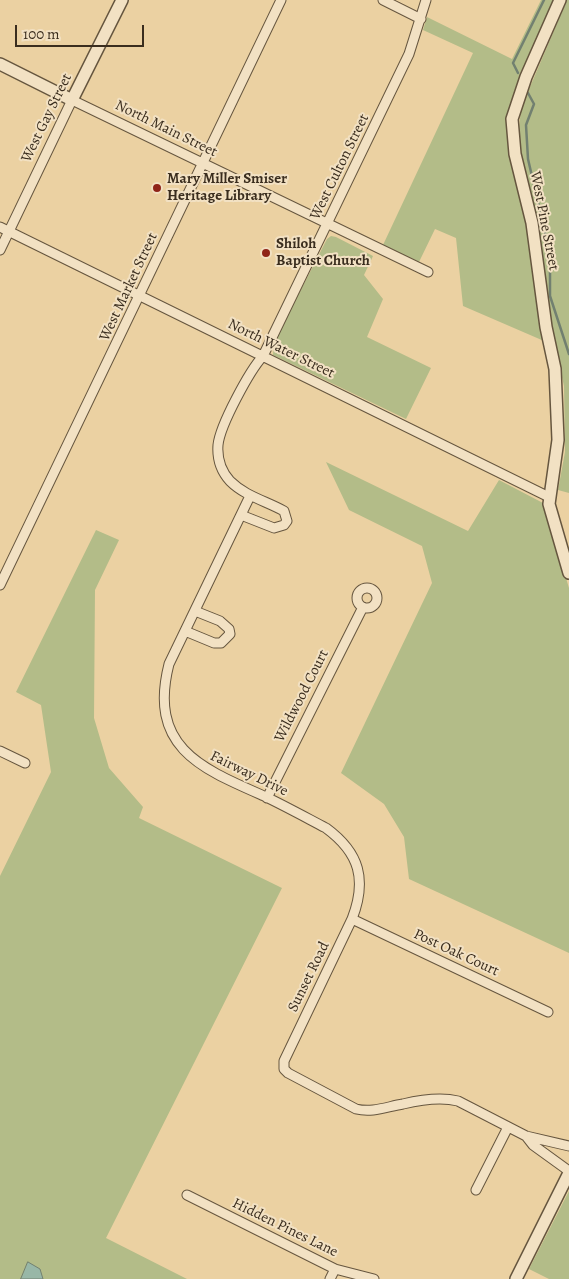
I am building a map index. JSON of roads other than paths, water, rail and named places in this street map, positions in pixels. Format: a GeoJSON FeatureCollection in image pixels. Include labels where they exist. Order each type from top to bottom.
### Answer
{"type":"FeatureCollection","features":[{"type":"Feature","properties":{"kind":"street","name":"West Gay Street"},"geometry":{"type":"LineString","coordinates":[[0,250],[122,0]]}},
{"type":"Feature","properties":{"kind":"street","name":"West Market Street"},"geometry":{"type":"LineString","coordinates":[[0,585],[281,0]]}},
{"type":"Feature","properties":{"kind":"street"},"geometry":{"type":"LineString","coordinates":[[383,0],[421,19]]}},
{"type":"Feature","properties":{"kind":"street","name":"West Culton Street"},"geometry":{"type":"LineString","coordinates":[[241,515],[274,528],[284,525],[287,521],[284,511],[250,496],[230,480],[221,468],[218,444],[224,424],[255,365],[263,356],[412,50],[426,0]]}},
{"type":"Feature","properties":{"kind":"street","name":"West Pine Street"},"geometry":{"type":"LineString","coordinates":[[560,0],[526,77],[512,119],[515,154],[533,231],[558,394],[558,452],[549,497],[555,529],[569,573]]}},
{"type":"Feature","properties":{"kind":"street","name":"North Main Street"},"geometry":{"type":"LineString","coordinates":[[0,64],[201,164],[255,188],[327,225],[428,272]]}},
{"type":"Feature","properties":{"kind":"street","name":"North Water Street"},"geometry":{"type":"LineString","coordinates":[[0,227],[549,497]]}},
{"type":"Feature","properties":{"kind":"street","name":"Fairway Drive"},"geometry":{"type":"LineString","coordinates":[[250,496],[169,664],[165,681],[164,701],[168,721],[187,755],[200,766],[326,828],[339,838],[350,850],[361,879],[359,900],[352,919]]}},
{"type":"Feature","properties":{"kind":"street","name":"Wildwood Court"},"geometry":{"type":"LineString","coordinates":[[267,798],[363,607]]}},
{"type":"Feature","properties":{"kind":"street"},"geometry":{"type":"LineString","coordinates":[[185,631],[214,643],[221,643],[230,634],[229,629],[224,623],[195,611]]}},
{"type":"Feature","properties":{"kind":"street"},"geometry":{"type":"LineString","coordinates":[[0,751],[25,763]]}},
{"type":"Feature","properties":{"kind":"street","name":"Post Oak Court"},"geometry":{"type":"LineString","coordinates":[[352,919],[548,1012]]}},
{"type":"Feature","properties":{"kind":"street","name":"Sunset Road"},"geometry":{"type":"LineString","coordinates":[[352,919],[284,1060],[284,1069],[288,1073],[356,1109],[366,1112],[404,1103],[450,1099],[458,1101],[526,1136]]}},
{"type":"Feature","properties":{"kind":"street"},"geometry":{"type":"LineString","coordinates":[[476,1190],[508,1127]]}},
{"type":"Feature","properties":{"kind":"street"},"geometry":{"type":"LineString","coordinates":[[526,1136],[569,1146]]}},
{"type":"Feature","properties":{"kind":"street"},"geometry":{"type":"LineString","coordinates":[[516,1279],[569,1172],[534,1145],[526,1136]]}},
{"type":"Feature","properties":{"kind":"street","name":"Hidden Pines Lane"},"geometry":{"type":"LineString","coordinates":[[187,1195],[335,1269],[374,1279]]}},
{"type":"Feature","properties":{"kind":"street"},"geometry":{"type":"LineString","coordinates":[[330,1279],[335,1269]]}},
{"type":"Feature","properties":{"kind":"waterway"},"geometry":{"type":"LineString","coordinates":[[518,73],[513,63],[544,0]]}},
{"type":"Feature","properties":{"kind":"waterway"},"geometry":{"type":"LineString","coordinates":[[528,93],[534,104],[526,125],[528,159],[546,237],[550,266],[550,296],[569,354]]}},
{"type":"Feature","properties":{"kind":"place","name":"Mary Miller Smiser Heritage Library"},"geometry":{"type":"Point","coordinates":[157,188]}},
{"type":"Feature","properties":{"kind":"place","name":"Shiloh Baptist Church"},"geometry":{"type":"Point","coordinates":[266,253]}}]}
